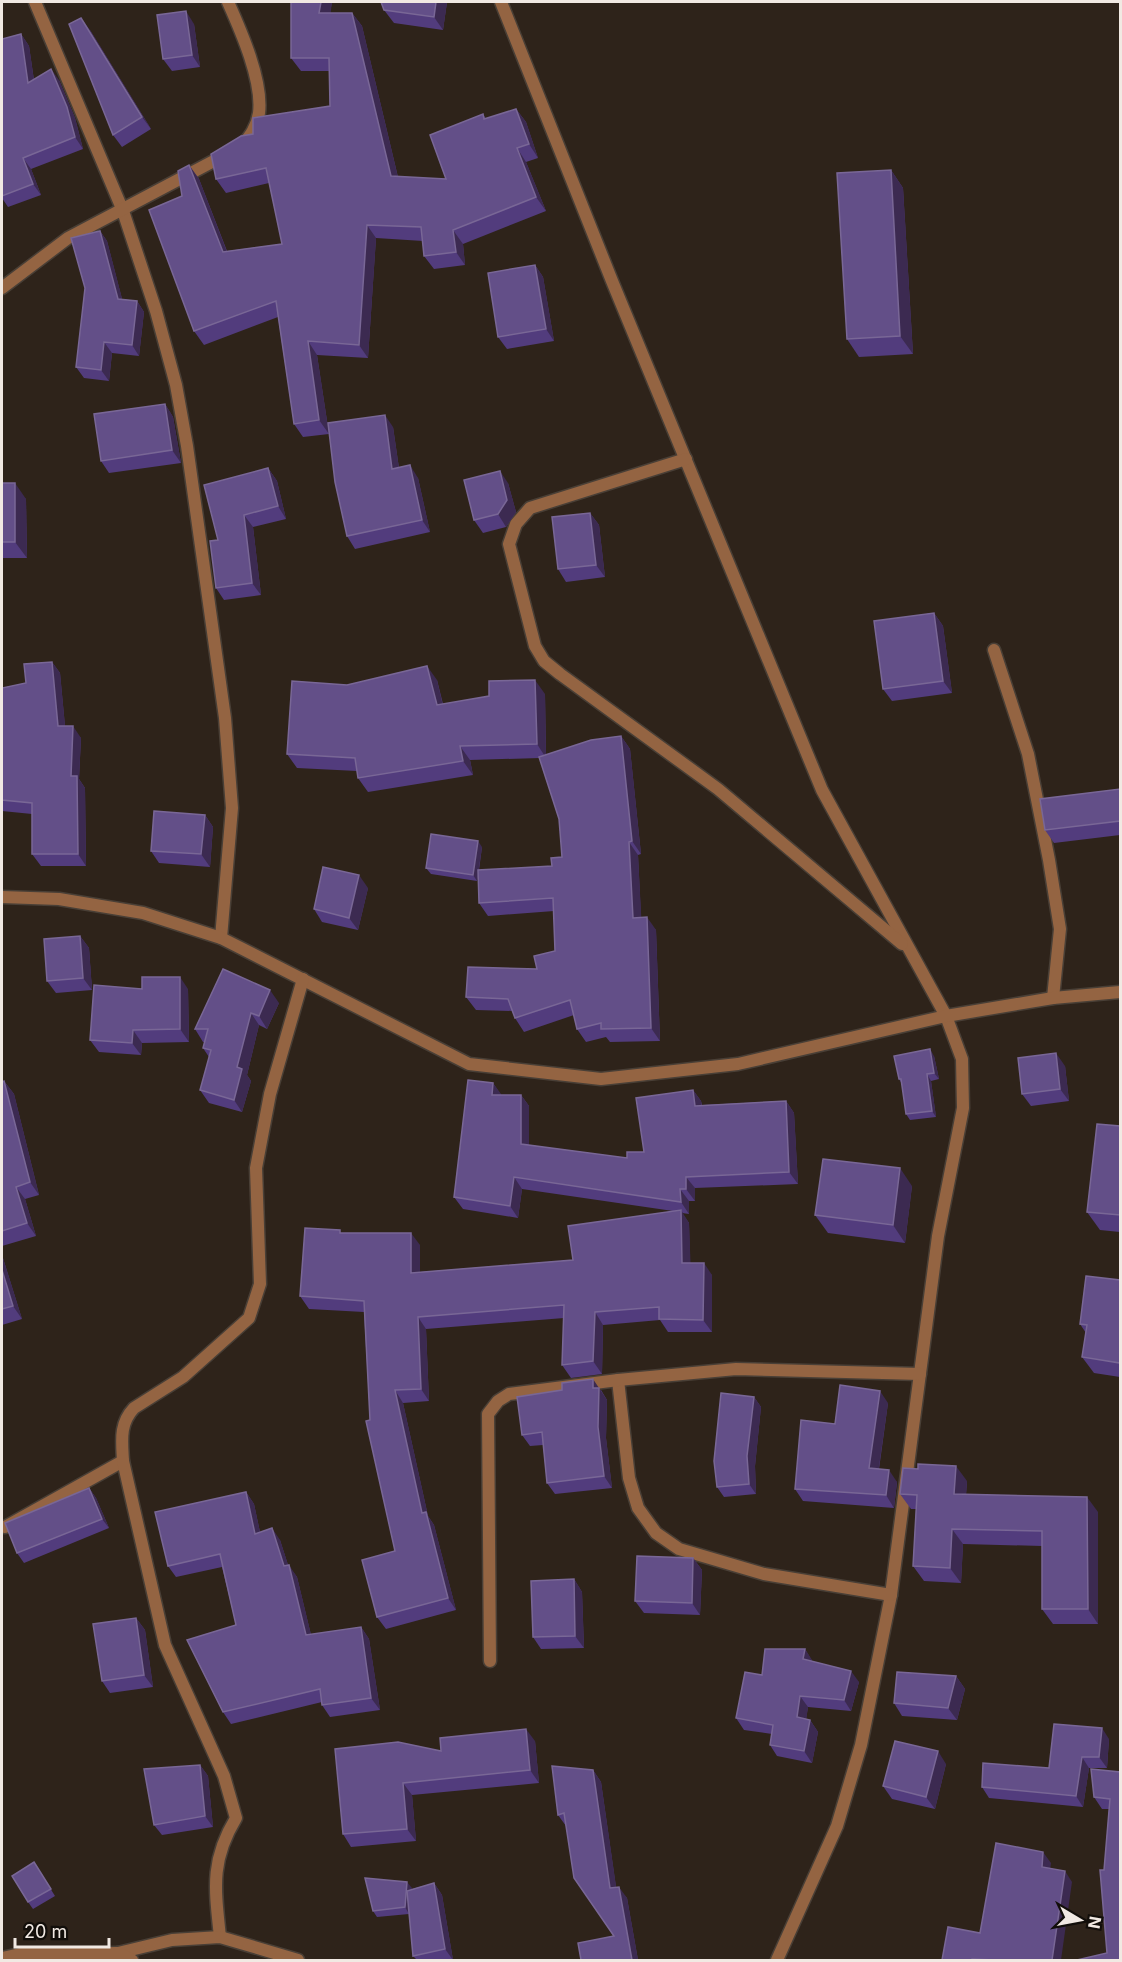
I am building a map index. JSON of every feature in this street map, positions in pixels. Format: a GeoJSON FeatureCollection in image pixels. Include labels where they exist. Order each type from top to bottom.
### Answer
{"type":"FeatureCollection","features":[{"type":"Feature","properties":{"kind":"street"},"geometry":{"type":"LineString","coordinates":[[35,2],[123,211],[156,311],[176,385],[187,446],[225,718],[232,808],[221,938]]}},
{"type":"Feature","properties":{"kind":"street"},"geometry":{"type":"LineString","coordinates":[[2,288],[68,238],[242,147],[254,129],[259,112],[256,80],[228,2]]}},
{"type":"Feature","properties":{"kind":"street"},"geometry":{"type":"LineString","coordinates":[[501,2],[822,790],[946,1016],[962,1059],[963,1108],[938,1236],[891,1595],[861,1745],[837,1826],[777,1960]]}},
{"type":"Feature","properties":{"kind":"street"},"geometry":{"type":"LineString","coordinates":[[686,459],[530,508],[516,524],[509,543],[535,646],[544,660],[560,674],[718,789],[908,948]]}},
{"type":"Feature","properties":{"kind":"street"},"geometry":{"type":"LineString","coordinates":[[994,650],[1028,754],[1049,860],[1060,929],[1053,998]]}},
{"type":"Feature","properties":{"kind":"street"},"geometry":{"type":"LineString","coordinates":[[2,897],[59,899],[143,913],[221,938],[469,1064],[601,1079],[738,1064],[946,1016],[1053,998],[1120,992]]}},
{"type":"Feature","properties":{"kind":"street"},"geometry":{"type":"LineString","coordinates":[[220,1937],[216,1869],[222,1841],[236,1818],[224,1776],[165,1645],[123,1461],[121,1430],[128,1415],[183,1377],[249,1318],[260,1284],[256,1168],[270,1094],[303,979]]}},
{"type":"Feature","properties":{"kind":"street"},"geometry":{"type":"LineString","coordinates":[[490,1661],[488,1414],[498,1401],[509,1394],[618,1380],[736,1369],[920,1374]]}},
{"type":"Feature","properties":{"kind":"street"},"geometry":{"type":"LineString","coordinates":[[618,1380],[629,1478],[638,1508],[656,1533],[679,1549],[764,1574],[891,1595]]}},
{"type":"Feature","properties":{"kind":"street"},"geometry":{"type":"LineString","coordinates":[[5,1527],[123,1461]]}},
{"type":"Feature","properties":{"kind":"street"},"geometry":{"type":"LineString","coordinates":[[2,1958],[20,1954],[118,1953],[172,1940],[220,1937],[298,1960]]}},
{"type":"Feature","properties":{"kind":"street"},"geometry":{"type":"LineString","coordinates":[[118,1953],[132,1960]]}},
{"type":"Feature","properties":{"kind":"building"},"geometry":{"type":"Polygon","coordinates":[[[291,2],[321,2],[319,13],[352,13],[391,176],[446,179],[430,135],[483,114],[484,119],[516,109],[529,144],[517,148],[536,197],[453,230],[456,252],[424,256],[421,227],[367,225],[359,345],[308,341],[319,420],[294,424],[276,301],[194,331],[149,210],[182,196],[178,171],[189,165],[223,252],[282,244],[266,168],[216,179],[211,154],[241,136],[253,134],[253,118],[330,106],[329,58],[291,58],[291,2]]]}},
{"type":"Feature","properties":{"kind":"building"},"geometry":{"type":"Polygon","coordinates":[[[381,2],[436,2],[434,17],[384,10],[381,2]]]}},
{"type":"Feature","properties":{"kind":"building"},"geometry":{"type":"Polygon","coordinates":[[[186,11],[192,55],[163,59],[157,15],[186,11]]]}},
{"type":"Feature","properties":{"kind":"building"},"geometry":{"type":"Polygon","coordinates":[[[81,18],[142,117],[113,135],[69,24],[81,18]]]}},
{"type":"Feature","properties":{"kind":"building"},"geometry":{"type":"Polygon","coordinates":[[[21,34],[28,83],[51,69],[67,107],[75,137],[23,158],[33,184],[2,196],[2,39],[21,34]]]}},
{"type":"Feature","properties":{"kind":"building"},"geometry":{"type":"Polygon","coordinates":[[[891,170],[900,336],[847,339],[837,173],[891,170]]]}},
{"type":"Feature","properties":{"kind":"building"},"geometry":{"type":"Polygon","coordinates":[[[100,231],[118,299],[137,301],[132,345],[104,342],[101,370],[76,367],[85,288],[71,238],[100,231]]]}},
{"type":"Feature","properties":{"kind":"building"},"geometry":{"type":"Polygon","coordinates":[[[535,265],[546,329],[498,337],[488,273],[535,265]]]}},
{"type":"Feature","properties":{"kind":"building"},"geometry":{"type":"Polygon","coordinates":[[[165,404],[172,450],[101,461],[94,414],[165,404]]]}},
{"type":"Feature","properties":{"kind":"building"},"geometry":{"type":"Polygon","coordinates":[[[385,415],[392,469],[410,465],[422,520],[347,536],[335,482],[328,423],[385,415]]]}},
{"type":"Feature","properties":{"kind":"building"},"geometry":{"type":"Polygon","coordinates":[[[268,468],[278,506],[244,515],[252,583],[216,588],[210,541],[218,540],[204,485],[268,468]]]}},
{"type":"Feature","properties":{"kind":"building"},"geometry":{"type":"Polygon","coordinates":[[[500,471],[507,500],[498,514],[474,520],[464,480],[500,471]]]}},
{"type":"Feature","properties":{"kind":"building"},"geometry":{"type":"Polygon","coordinates":[[[2,483],[15,483],[15,542],[2,542],[2,483]]]}},
{"type":"Feature","properties":{"kind":"building"},"geometry":{"type":"Polygon","coordinates":[[[590,513],[596,565],[558,569],[552,517],[590,513]]]}},
{"type":"Feature","properties":{"kind":"building"},"geometry":{"type":"Polygon","coordinates":[[[934,613],[943,681],[883,689],[874,621],[934,613]]]}},
{"type":"Feature","properties":{"kind":"building"},"geometry":{"type":"Polygon","coordinates":[[[52,662],[58,726],[73,726],[71,776],[77,776],[78,854],[32,854],[32,803],[2,800],[2,688],[26,683],[24,664],[52,662]]]}},
{"type":"Feature","properties":{"kind":"building"},"geometry":{"type":"Polygon","coordinates":[[[427,666],[437,705],[489,696],[489,681],[535,680],[537,744],[460,746],[463,761],[358,778],[355,758],[287,754],[292,681],[347,685],[427,666]]]}},
{"type":"Feature","properties":{"kind":"building"},"geometry":{"type":"Polygon","coordinates":[[[621,736],[632,841],[629,842],[633,918],[647,917],[651,1028],[601,1029],[601,1023],[577,1029],[570,1000],[515,1018],[508,999],[466,997],[468,967],[537,969],[534,956],[555,951],[553,898],[479,903],[478,870],[552,866],[551,858],[562,857],[559,819],[539,757],[591,740],[621,736]]]}},
{"type":"Feature","properties":{"kind":"building"},"geometry":{"type":"Polygon","coordinates":[[[1120,789],[1120,821],[1045,830],[1040,799],[1120,789]]]}},
{"type":"Feature","properties":{"kind":"building"},"geometry":{"type":"Polygon","coordinates":[[[154,811],[205,815],[201,854],[151,851],[154,811]]]}},
{"type":"Feature","properties":{"kind":"building"},"geometry":{"type":"Polygon","coordinates":[[[431,834],[478,841],[473,875],[426,868],[431,834]]]}},
{"type":"Feature","properties":{"kind":"building"},"geometry":{"type":"Polygon","coordinates":[[[323,867],[359,875],[349,918],[314,909],[323,867]]]}},
{"type":"Feature","properties":{"kind":"building"},"geometry":{"type":"Polygon","coordinates":[[[80,936],[83,978],[47,981],[44,939],[80,936]]]}},
{"type":"Feature","properties":{"kind":"building"},"geometry":{"type":"Polygon","coordinates":[[[223,969],[270,990],[259,1016],[251,1013],[237,1067],[242,1069],[234,1100],[200,1090],[211,1050],[203,1048],[208,1029],[195,1029],[223,969]]]}},
{"type":"Feature","properties":{"kind":"building"},"geometry":{"type":"Polygon","coordinates":[[[142,977],[180,977],[180,1029],[133,1030],[132,1043],[90,1040],[94,985],[142,989],[142,977]]]}},
{"type":"Feature","properties":{"kind":"building"},"geometry":{"type":"Polygon","coordinates":[[[930,1049],[934,1073],[927,1074],[932,1111],[906,1114],[901,1079],[899,1079],[894,1056],[930,1049]]]}},
{"type":"Feature","properties":{"kind":"building"},"geometry":{"type":"Polygon","coordinates":[[[1056,1053],[1060,1089],[1022,1094],[1018,1058],[1056,1053]]]}},
{"type":"Feature","properties":{"kind":"building"},"geometry":{"type":"Polygon","coordinates":[[[468,1080],[493,1083],[492,1095],[521,1095],[521,1144],[627,1158],[627,1152],[644,1152],[636,1098],[693,1090],[695,1106],[786,1101],[789,1172],[686,1177],[686,1189],[680,1189],[681,1202],[514,1177],[510,1206],[454,1197],[468,1080]]]}},
{"type":"Feature","properties":{"kind":"building"},"geometry":{"type":"Polygon","coordinates":[[[4,1081],[30,1182],[16,1187],[27,1223],[2,1231],[2,1082],[4,1081]]]}},
{"type":"Feature","properties":{"kind":"building"},"geometry":{"type":"Polygon","coordinates":[[[1097,1124],[1120,1126],[1120,1215],[1087,1212],[1097,1124]]]}},
{"type":"Feature","properties":{"kind":"building"},"geometry":{"type":"Polygon","coordinates":[[[823,1159],[900,1168],[893,1225],[815,1215],[823,1159]]]}},
{"type":"Feature","properties":{"kind":"building"},"geometry":{"type":"Polygon","coordinates":[[[681,1210],[682,1263],[704,1263],[703,1320],[659,1319],[659,1307],[595,1312],[593,1361],[562,1365],[564,1305],[418,1317],[421,1389],[395,1390],[422,1513],[426,1512],[448,1598],[377,1617],[362,1560],[395,1551],[366,1421],[370,1420],[364,1301],[300,1296],[305,1228],[340,1230],[340,1233],[411,1233],[411,1273],[573,1260],[568,1226],[681,1210]]]}},
{"type":"Feature","properties":{"kind":"building"},"geometry":{"type":"Polygon","coordinates":[[[2,1270],[13,1306],[2,1309],[2,1270]]]}},
{"type":"Feature","properties":{"kind":"building"},"geometry":{"type":"Polygon","coordinates":[[[1086,1276],[1120,1280],[1120,1363],[1082,1357],[1087,1325],[1080,1324],[1086,1276]]]}},
{"type":"Feature","properties":{"kind":"building"},"geometry":{"type":"Polygon","coordinates":[[[593,1379],[593,1388],[599,1388],[598,1427],[604,1476],[547,1483],[542,1432],[522,1435],[517,1397],[562,1390],[562,1383],[593,1379]]]}},
{"type":"Feature","properties":{"kind":"building"},"geometry":{"type":"Polygon","coordinates":[[[840,1385],[880,1391],[869,1468],[889,1470],[886,1495],[795,1489],[801,1420],[835,1424],[840,1385]]]}},
{"type":"Feature","properties":{"kind":"building"},"geometry":{"type":"Polygon","coordinates":[[[721,1393],[754,1397],[747,1456],[749,1484],[717,1487],[714,1461],[721,1393]]]}},
{"type":"Feature","properties":{"kind":"building"},"geometry":{"type":"Polygon","coordinates":[[[918,1464],[956,1466],[954,1494],[1087,1497],[1088,1609],[1042,1609],[1042,1531],[952,1529],[950,1568],[913,1566],[917,1495],[900,1494],[903,1468],[918,1469],[918,1464]]]}},
{"type":"Feature","properties":{"kind":"building"},"geometry":{"type":"Polygon","coordinates":[[[89,1488],[102,1519],[17,1553],[5,1523],[89,1488]]]}},
{"type":"Feature","properties":{"kind":"building"},"geometry":{"type":"Polygon","coordinates":[[[246,1492],[255,1534],[272,1528],[284,1566],[289,1565],[306,1635],[361,1627],[371,1698],[322,1705],[320,1689],[223,1712],[187,1640],[236,1625],[220,1554],[168,1566],[155,1512],[246,1492]]]}},
{"type":"Feature","properties":{"kind":"building"},"geometry":{"type":"Polygon","coordinates":[[[637,1556],[693,1558],[692,1603],[635,1601],[637,1556]]]}},
{"type":"Feature","properties":{"kind":"building"},"geometry":{"type":"Polygon","coordinates":[[[574,1579],[575,1636],[533,1637],[531,1581],[574,1579]]]}},
{"type":"Feature","properties":{"kind":"building"},"geometry":{"type":"Polygon","coordinates":[[[136,1618],[144,1675],[102,1681],[93,1624],[136,1618]]]}},
{"type":"Feature","properties":{"kind":"building"},"geometry":{"type":"Polygon","coordinates":[[[765,1649],[805,1649],[803,1659],[851,1671],[844,1700],[800,1696],[797,1717],[810,1720],[804,1751],[770,1745],[773,1725],[736,1718],[745,1672],[762,1675],[765,1649]]]}},
{"type":"Feature","properties":{"kind":"building"},"geometry":{"type":"Polygon","coordinates":[[[897,1672],[956,1676],[948,1708],[894,1703],[897,1672]]]}},
{"type":"Feature","properties":{"kind":"building"},"geometry":{"type":"Polygon","coordinates":[[[1054,1724],[1102,1728],[1099,1757],[1082,1757],[1076,1796],[982,1787],[983,1763],[1049,1768],[1054,1724]]]}},
{"type":"Feature","properties":{"kind":"building"},"geometry":{"type":"Polygon","coordinates":[[[526,1729],[530,1770],[403,1783],[407,1829],[343,1834],[335,1749],[398,1742],[441,1751],[440,1738],[526,1729]]]}},
{"type":"Feature","properties":{"kind":"building"},"geometry":{"type":"Polygon","coordinates":[[[895,1741],[938,1751],[926,1797],[883,1786],[895,1741]]]}},
{"type":"Feature","properties":{"kind":"building"},"geometry":{"type":"Polygon","coordinates":[[[200,1765],[205,1816],[154,1825],[144,1769],[200,1765]]]}},
{"type":"Feature","properties":{"kind":"building"},"geometry":{"type":"Polygon","coordinates":[[[552,1766],[593,1770],[610,1888],[619,1887],[632,1960],[581,1960],[578,1943],[614,1936],[574,1878],[564,1813],[558,1815],[552,1766]]]}},
{"type":"Feature","properties":{"kind":"building"},"geometry":{"type":"Polygon","coordinates":[[[1091,1769],[1120,1772],[1120,1960],[1077,1960],[1107,1953],[1100,1870],[1104,1870],[1110,1799],[1094,1797],[1091,1769]]]}},
{"type":"Feature","properties":{"kind":"building"},"geometry":{"type":"Polygon","coordinates":[[[996,1843],[1043,1852],[1042,1867],[1065,1871],[1052,1960],[942,1960],[948,1927],[980,1933],[996,1843]]]}},
{"type":"Feature","properties":{"kind":"building"},"geometry":{"type":"Polygon","coordinates":[[[34,1862],[51,1889],[28,1902],[12,1876],[34,1862]]]}},
{"type":"Feature","properties":{"kind":"building"},"geometry":{"type":"Polygon","coordinates":[[[365,1878],[407,1882],[405,1907],[373,1911],[365,1878]]]}},
{"type":"Feature","properties":{"kind":"building"},"geometry":{"type":"Polygon","coordinates":[[[434,1883],[445,1949],[413,1956],[407,1891],[434,1883]]]}}]}
